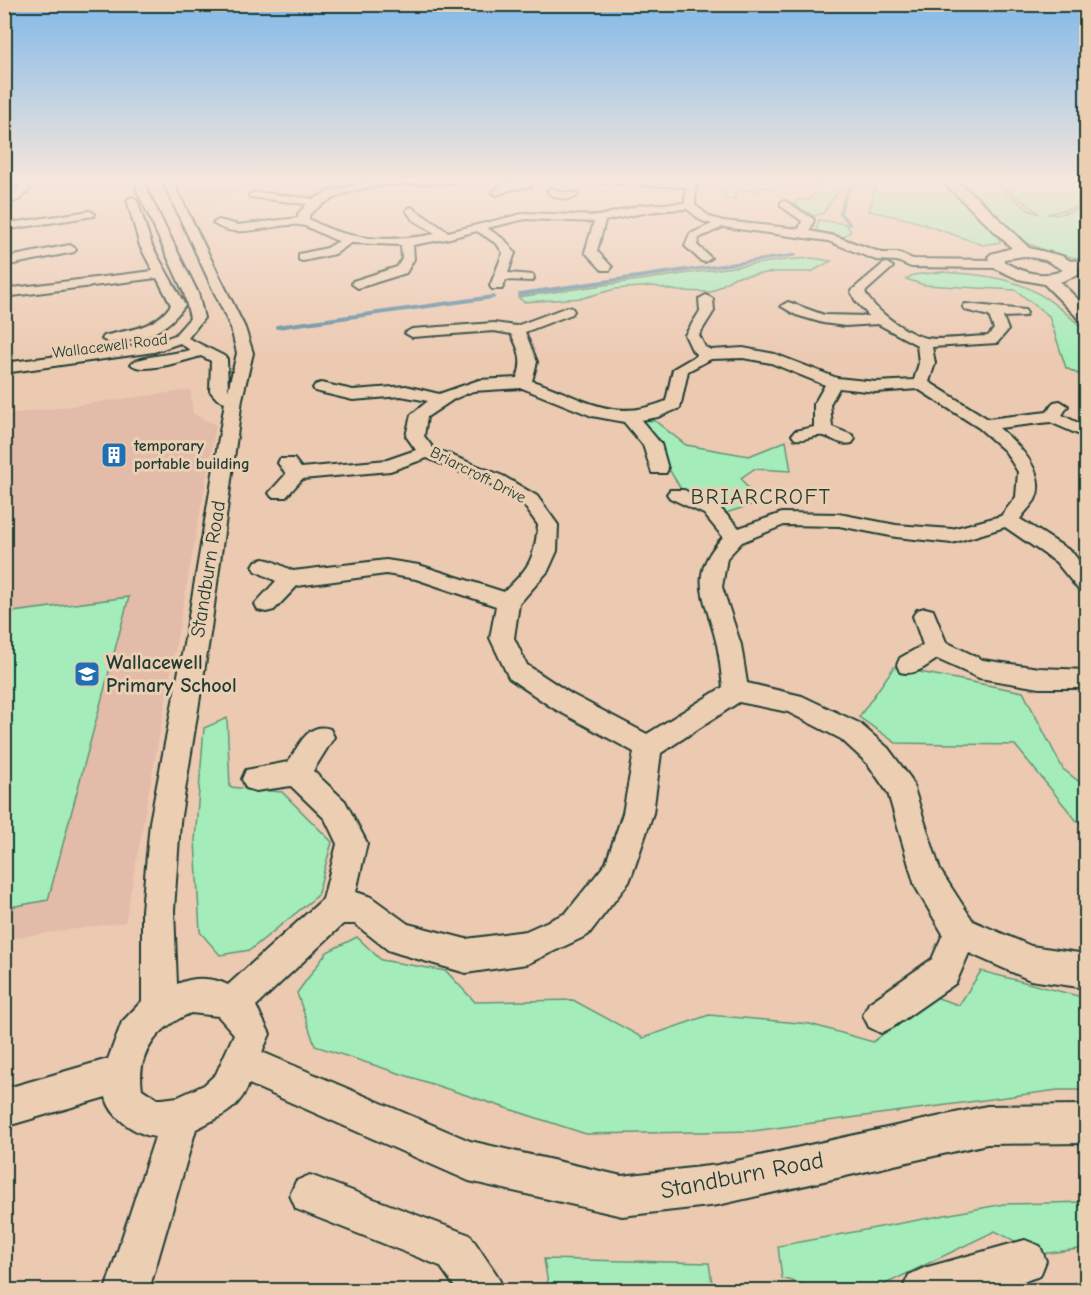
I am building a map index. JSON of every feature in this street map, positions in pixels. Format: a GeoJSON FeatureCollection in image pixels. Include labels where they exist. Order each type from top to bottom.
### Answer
{"type":"FeatureCollection","features":[{"type":"Feature","properties":{"kind":"main road"},"geometry":{"type":"LineString","coordinates":[[1012,240],[1024,252]]}},
{"type":"Feature","properties":{"kind":"main road"},"geometry":{"type":"LineString","coordinates":[[1024,252],[1053,258],[1068,265],[1072,272],[1063,277],[1048,279],[1008,271],[997,264],[996,258],[1007,253],[1024,252]]}},
{"type":"Feature","properties":{"kind":"main road"},"geometry":{"type":"LineString","coordinates":[[1048,279],[1086,316]]}},
{"type":"Feature","properties":{"kind":"street"},"geometry":{"type":"LineString","coordinates":[[144,240],[173,296],[191,293]]}},
{"type":"Feature","properties":{"kind":"street"},"geometry":{"type":"LineString","coordinates":[[166,240],[191,293],[197,318],[180,338],[219,359],[218,391],[223,396],[234,399]]}},
{"type":"Feature","properties":{"kind":"street","name":"Standburn Road"},"geometry":{"type":"LineString","coordinates":[[160,1008],[158,910],[165,822],[199,628],[234,399],[245,353],[238,328],[196,240]]}},
{"type":"Feature","properties":{"kind":"street"},"geometry":{"type":"LineString","coordinates":[[303,257],[331,250],[347,240]]}},
{"type":"Feature","properties":{"kind":"street"},"geometry":{"type":"LineString","coordinates":[[374,240],[411,240]]}},
{"type":"Feature","properties":{"kind":"street"},"geometry":{"type":"LineString","coordinates":[[499,240],[509,253],[500,281],[528,279]]}},
{"type":"Feature","properties":{"kind":"street"},"geometry":{"type":"LineString","coordinates":[[594,240],[591,252],[606,267]]}},
{"type":"Feature","properties":{"kind":"street"},"geometry":{"type":"LineString","coordinates":[[693,240],[691,246],[705,258]]}},
{"type":"Feature","properties":{"kind":"street"},"geometry":{"type":"LineString","coordinates":[[833,240],[855,246],[884,262],[906,268],[911,263],[997,264]]}},
{"type":"Feature","properties":{"kind":"street"},"geometry":{"type":"LineString","coordinates":[[358,284],[402,270],[408,259],[407,241]]}},
{"type":"Feature","properties":{"kind":"street"},"geometry":{"type":"LineString","coordinates":[[5,262],[70,249]]}},
{"type":"Feature","properties":{"kind":"street"},"geometry":{"type":"LineString","coordinates":[[884,262],[858,291],[861,302],[882,319],[924,343],[992,340],[1001,330],[996,313]]}},
{"type":"Feature","properties":{"kind":"street"},"geometry":{"type":"LineString","coordinates":[[1068,265],[1086,264]]}},
{"type":"Feature","properties":{"kind":"street"},"geometry":{"type":"LineString","coordinates":[[4,293],[160,274]]}},
{"type":"Feature","properties":{"kind":"street","name":"Wallacewell Road"},"geometry":{"type":"LineString","coordinates":[[79,343],[150,331],[168,321],[178,305],[173,296]]}},
{"type":"Feature","properties":{"kind":"street"},"geometry":{"type":"LineString","coordinates":[[706,299],[707,312],[692,335],[699,350],[708,355]]}},
{"type":"Feature","properties":{"kind":"street"},"geometry":{"type":"LineString","coordinates":[[770,307],[789,301],[800,312],[848,323],[882,319]]}},
{"type":"Feature","properties":{"kind":"street"},"geometry":{"type":"LineString","coordinates":[[970,307],[996,313],[1020,313]]}},
{"type":"Feature","properties":{"kind":"street"},"geometry":{"type":"LineString","coordinates":[[412,333],[494,327],[517,330],[567,311]]}},
{"type":"Feature","properties":{"kind":"street"},"geometry":{"type":"LineString","coordinates":[[517,330],[530,358],[528,372],[523,383]]}},
{"type":"Feature","properties":{"kind":"street","name":"Wallacewell Road"},"geometry":{"type":"LineString","coordinates":[[8,355],[157,338],[180,338]]}},
{"type":"Feature","properties":{"kind":"street","name":"Wallacewell Road"},"geometry":{"type":"LineString","coordinates":[[4,368],[153,348],[180,338]]}},
{"type":"Feature","properties":{"kind":"street"},"geometry":{"type":"LineString","coordinates":[[736,691],[729,645],[711,586],[717,556],[735,537],[782,519],[839,520],[896,531],[952,536],[1008,520],[1026,498],[1027,472],[1011,448],[985,424],[921,384],[927,363],[924,343]]}},
{"type":"Feature","properties":{"kind":"street","name":"Wallacewell Road"},"geometry":{"type":"LineString","coordinates":[[4,381],[175,359],[201,351]]}},
{"type":"Feature","properties":{"kind":"street","name":"Briarcroft Drive"},"geometry":{"type":"LineString","coordinates":[[508,602],[537,571],[546,551],[548,525],[530,500],[496,480],[427,452],[415,436],[419,415],[439,399],[458,389],[490,383],[523,383],[554,393],[593,412],[630,418],[656,413],[674,404],[681,369],[708,355],[743,353],[775,359],[834,383],[876,387],[921,384]]}},
{"type":"Feature","properties":{"kind":"street"},"geometry":{"type":"LineString","coordinates":[[300,390],[324,382],[339,395],[358,396],[401,391],[421,393],[439,399]]}},
{"type":"Feature","properties":{"kind":"street"},"geometry":{"type":"LineString","coordinates":[[823,430],[822,404],[834,383]]}},
{"type":"Feature","properties":{"kind":"street"},"geometry":{"type":"LineString","coordinates":[[985,424],[1056,411],[1082,431]]}},
{"type":"Feature","properties":{"kind":"street"},"geometry":{"type":"LineString","coordinates":[[630,418],[652,444],[659,469]]}},
{"type":"Feature","properties":{"kind":"street"},"geometry":{"type":"LineString","coordinates":[[801,435],[823,430],[846,439]]}},
{"type":"Feature","properties":{"kind":"street"},"geometry":{"type":"LineString","coordinates":[[279,493],[291,468],[390,465],[427,452]]}},
{"type":"Feature","properties":{"kind":"street"},"geometry":{"type":"LineString","coordinates":[[677,494],[711,510],[735,537]]}},
{"type":"Feature","properties":{"kind":"street"},"geometry":{"type":"LineString","coordinates":[[1008,520],[1064,557],[1086,584]]}},
{"type":"Feature","properties":{"kind":"street"},"geometry":{"type":"LineString","coordinates":[[1064,557],[1086,556]]}},
{"type":"Feature","properties":{"kind":"street"},"geometry":{"type":"LineString","coordinates":[[264,566],[291,579],[386,567],[419,572],[508,602],[502,638],[518,671],[562,701],[648,747]]}},
{"type":"Feature","properties":{"kind":"street"},"geometry":{"type":"LineString","coordinates":[[266,604],[291,579]]}},
{"type":"Feature","properties":{"kind":"street"},"geometry":{"type":"LineString","coordinates":[[925,615],[936,648],[979,669],[1040,678],[1086,679]]}},
{"type":"Feature","properties":{"kind":"street"},"geometry":{"type":"LineString","coordinates":[[909,665],[936,648]]}},
{"type":"Feature","properties":{"kind":"street"},"geometry":{"type":"LineString","coordinates":[[337,908],[360,908],[400,938],[466,956],[527,947],[577,924],[618,872],[638,813],[648,747],[736,691],[793,703],[850,731],[878,756],[901,788],[926,876],[961,933],[1030,963],[1086,971]]}},
{"type":"Feature","properties":{"kind":"street"},"geometry":{"type":"LineString","coordinates":[[256,779],[296,773],[321,737]]}},
{"type":"Feature","properties":{"kind":"street"},"geometry":{"type":"LineString","coordinates":[[233,1004],[337,908],[352,843],[335,810],[296,773]]}},
{"type":"Feature","properties":{"kind":"street"},"geometry":{"type":"LineString","coordinates":[[881,1015],[944,971],[961,933]]}},
{"type":"Feature","properties":{"kind":"street"},"geometry":{"type":"LineString","coordinates":[[191,996],[216,996],[233,1004],[244,1016],[252,1034],[229,1087],[217,1098],[181,1116],[152,1118],[125,1100],[121,1074],[135,1035],[160,1008],[191,996]]}},
{"type":"Feature","properties":{"kind":"street","name":"Standburn Road"},"geometry":{"type":"LineString","coordinates":[[239,1061],[470,1161],[622,1196],[718,1185],[987,1125],[1086,1124]]}},
{"type":"Feature","properties":{"kind":"street"},"geometry":{"type":"LineString","coordinates":[[4,1108],[121,1074]]}},
{"type":"Feature","properties":{"kind":"street"},"geometry":{"type":"LineString","coordinates":[[127,1290],[181,1116]]}},
{"type":"Feature","properties":{"kind":"street"},"geometry":{"type":"LineString","coordinates":[[310,1195],[454,1250],[482,1290]]}},
{"type":"Feature","properties":{"kind":"street"},"geometry":{"type":"LineString","coordinates":[[924,1290],[1026,1261]]}},
{"type":"Feature","properties":{"kind":"shaded area","name":"Wallacewell Primary School"},"geometry":{"type":"Polygon","coordinates":[[[190,390],[193,414],[216,425],[125,922],[5,939],[4,415],[190,390]]]}},
{"type":"Feature","properties":{"kind":"green space"},"geometry":{"type":"Polygon","coordinates":[[[970,240],[1001,242],[983,245],[970,240]]]}},
{"type":"Feature","properties":{"kind":"green space"},"geometry":{"type":"Polygon","coordinates":[[[1025,240],[1086,240],[1086,260],[1049,252],[1025,240]]]}},
{"type":"Feature","properties":{"kind":"green space"},"geometry":{"type":"Polygon","coordinates":[[[812,258],[831,261],[811,272],[776,272],[735,277],[711,292],[678,291],[653,286],[615,289],[583,298],[524,302],[518,297],[784,260],[812,258]]]}},
{"type":"Feature","properties":{"kind":"green space"},"geometry":{"type":"Polygon","coordinates":[[[942,272],[1004,280],[1021,285],[1053,303],[1086,332],[1086,378],[1066,368],[1049,316],[1015,290],[924,285],[906,279],[913,275],[942,272]]]}},
{"type":"Feature","properties":{"kind":"green space"},"geometry":{"type":"Polygon","coordinates":[[[639,420],[655,421],[686,445],[749,456],[786,441],[791,471],[754,469],[741,478],[757,503],[726,513],[681,489],[639,420]]]}},
{"type":"Feature","properties":{"kind":"green space"},"geometry":{"type":"Polygon","coordinates":[[[129,597],[48,900],[5,908],[5,613],[129,597]]]}},
{"type":"Feature","properties":{"kind":"green space"},"geometry":{"type":"Polygon","coordinates":[[[894,667],[1023,692],[1063,769],[1086,787],[1086,826],[1076,820],[1015,745],[896,743],[859,717],[894,667]]]}},
{"type":"Feature","properties":{"kind":"green space"},"geometry":{"type":"Polygon","coordinates":[[[227,718],[230,787],[282,792],[332,842],[317,896],[250,950],[220,955],[200,932],[195,840],[204,728],[227,718]]]}},
{"type":"Feature","properties":{"kind":"green space"},"geometry":{"type":"Polygon","coordinates":[[[357,937],[381,960],[446,971],[475,1002],[573,1000],[643,1038],[709,1015],[810,1024],[873,1042],[932,996],[959,1005],[981,971],[1086,998],[1086,1090],[1058,1090],[753,1131],[586,1134],[315,1046],[297,993],[327,952],[357,937]]]}},
{"type":"Feature","properties":{"kind":"green space"},"geometry":{"type":"Polygon","coordinates":[[[1086,1202],[1086,1248],[1041,1254],[995,1231],[873,1290],[822,1290],[782,1278],[778,1246],[1004,1204],[1086,1202]]]}},
{"type":"Feature","properties":{"kind":"green space"},"geometry":{"type":"Polygon","coordinates":[[[544,1259],[709,1263],[713,1290],[549,1290],[544,1259]]]}},
{"type":"Feature","properties":{"kind":"waterway"},"geometry":{"type":"LineString","coordinates":[[675,272],[795,255]]}},
{"type":"Feature","properties":{"kind":"waterway"},"geometry":{"type":"LineString","coordinates":[[520,294],[686,270]]}},
{"type":"Feature","properties":{"kind":"waterway"},"geometry":{"type":"LineString","coordinates":[[277,327],[493,297]]}},
{"type":"Feature","properties":{"kind":"place","name":"temporary portable building"},"geometry":{"type":"Point","coordinates":[114,455]}},
{"type":"Feature","properties":{"kind":"place","name":"Wallacewell Primary School"},"geometry":{"type":"Point","coordinates":[87,674]}},
{"type":"Feature","properties":{"kind":"district","name":"BRIARCROFT"},"geometry":{"type":"Point","coordinates":[761,497]}}]}
